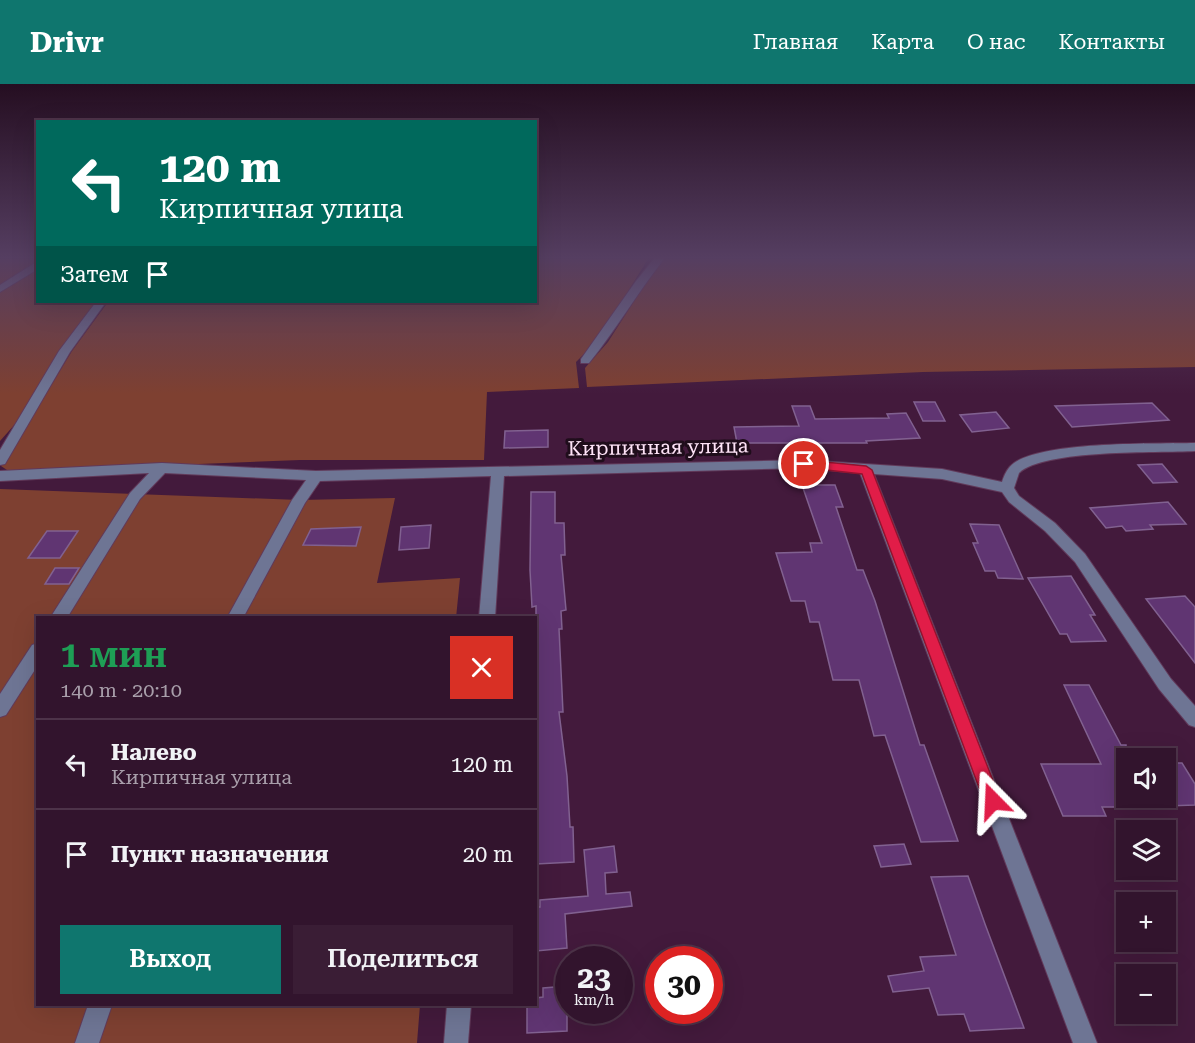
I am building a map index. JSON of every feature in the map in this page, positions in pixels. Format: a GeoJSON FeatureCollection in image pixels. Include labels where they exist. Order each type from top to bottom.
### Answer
{"type":"FeatureCollection","features":[{"type":"Feature","properties":{"kind":"street"},"geometry":{"type":"LineString","coordinates":[[0,461],[65,351],[100,304]]}},
{"type":"Feature","properties":{"kind":"street"},"geometry":{"type":"LineString","coordinates":[[585,361],[604,340],[627,304]]}},
{"type":"Feature","properties":{"kind":"street"},"geometry":{"type":"LineString","coordinates":[[1195,447],[1051,455],[1020,464],[1010,475],[1007,488],[1014,499],[1050,527],[1080,558],[1165,684],[1195,719]]}},
{"type":"Feature","properties":{"kind":"street","name":"Кирпичная улица"},"geometry":{"type":"LineString","coordinates":[[0,476],[162,468],[316,476],[804,464],[942,474],[1007,488]]}},
{"type":"Feature","properties":{"kind":"street"},"geometry":{"type":"LineString","coordinates":[[59,616],[135,496],[162,468]]}},
{"type":"Feature","properties":{"kind":"street"},"geometry":{"type":"LineString","coordinates":[[487,616],[498,470]]}},
{"type":"Feature","properties":{"kind":"street"},"geometry":{"type":"LineString","coordinates":[[866,470],[1085,1043]]}},
{"type":"Feature","properties":{"kind":"street"},"geometry":{"type":"LineString","coordinates":[[236,616],[299,500],[316,476]]}},
{"type":"Feature","properties":{"kind":"street"},"geometry":{"type":"LineString","coordinates":[[0,710],[36,653]]}},
{"type":"Feature","properties":{"kind":"street"},"geometry":{"type":"LineString","coordinates":[[87,1043],[100,1006]]}},
{"type":"Feature","properties":{"kind":"street"},"geometry":{"type":"LineString","coordinates":[[456,1043],[459,1006]]}},
{"type":"Feature","properties":{"kind":"shaded area"},"geometry":{"type":"Polygon","coordinates":[[[0,304],[96,304],[60,350],[16,423],[0,441],[0,304]]]}},
{"type":"Feature","properties":{"kind":"shaded area"},"geometry":{"type":"Polygon","coordinates":[[[107,304],[620,304],[598,340],[576,362],[579,388],[487,392],[484,460],[300,460],[7,470],[1,466],[5,451],[30,420],[72,351],[107,304]]]}},
{"type":"Feature","properties":{"kind":"shaded area"},"geometry":{"type":"Polygon","coordinates":[[[632,304],[1195,304],[1195,367],[923,372],[587,387],[585,368],[608,342],[632,304]]]}},
{"type":"Feature","properties":{"kind":"shaded area"},"geometry":{"type":"Polygon","coordinates":[[[0,489],[299,500],[395,498],[377,583],[460,578],[456,616],[36,616],[36,1006],[420,1006],[417,1043],[0,1043],[0,489]]]}},
{"type":"Feature","properties":{"kind":"building"},"geometry":{"type":"Polygon","coordinates":[[[914,402],[935,402],[945,421],[923,421],[914,402]]]}},
{"type":"Feature","properties":{"kind":"building"},"geometry":{"type":"Polygon","coordinates":[[[1152,403],[1169,420],[1072,427],[1055,406],[1152,403]]]}},
{"type":"Feature","properties":{"kind":"building"},"geometry":{"type":"Polygon","coordinates":[[[792,406],[810,406],[815,419],[889,418],[887,414],[906,413],[920,438],[866,441],[867,443],[737,443],[734,427],[799,426],[792,406]]]}},
{"type":"Feature","properties":{"kind":"building"},"geometry":{"type":"Polygon","coordinates":[[[996,412],[1009,428],[972,432],[960,415],[996,412]]]}},
{"type":"Feature","properties":{"kind":"building"},"geometry":{"type":"Polygon","coordinates":[[[548,430],[548,447],[504,448],[505,431],[548,430]]]}},
{"type":"Feature","properties":{"kind":"building"},"geometry":{"type":"Polygon","coordinates":[[[1162,464],[1177,482],[1153,483],[1138,465],[1162,464]]]}},
{"type":"Feature","properties":{"kind":"building"},"geometry":{"type":"Polygon","coordinates":[[[802,485],[835,485],[843,507],[836,507],[857,570],[863,570],[875,601],[920,745],[924,745],[958,841],[921,842],[885,735],[874,736],[859,680],[833,680],[819,622],[810,622],[805,601],[791,601],[776,553],[812,552],[810,543],[822,543],[802,485]]]}},
{"type":"Feature","properties":{"kind":"building"},"geometry":{"type":"Polygon","coordinates":[[[531,492],[555,492],[555,523],[564,523],[565,555],[561,555],[566,610],[561,611],[562,629],[559,629],[563,712],[559,712],[567,776],[570,827],[573,827],[574,862],[537,864],[537,616],[536,606],[532,607],[531,492]]]}},
{"type":"Feature","properties":{"kind":"building"},"geometry":{"type":"Polygon","coordinates":[[[1168,502],[1186,524],[1150,525],[1153,529],[1126,531],[1122,526],[1106,528],[1090,508],[1168,502]]]}},
{"type":"Feature","properties":{"kind":"building"},"geometry":{"type":"Polygon","coordinates":[[[970,524],[999,525],[1023,579],[998,578],[995,571],[985,571],[973,543],[978,543],[970,524]]]}},
{"type":"Feature","properties":{"kind":"building"},"geometry":{"type":"Polygon","coordinates":[[[431,525],[429,548],[399,550],[401,527],[431,525]]]}},
{"type":"Feature","properties":{"kind":"building"},"geometry":{"type":"Polygon","coordinates":[[[361,527],[356,546],[303,545],[311,529],[361,527]]]}},
{"type":"Feature","properties":{"kind":"building"},"geometry":{"type":"Polygon","coordinates":[[[47,531],[78,531],[60,558],[28,558],[47,531]]]}},
{"type":"Feature","properties":{"kind":"building"},"geometry":{"type":"Polygon","coordinates":[[[55,568],[79,568],[69,584],[45,584],[55,568]]]}},
{"type":"Feature","properties":{"kind":"building"},"geometry":{"type":"Polygon","coordinates":[[[1071,576],[1095,615],[1090,615],[1106,641],[1071,642],[1067,634],[1060,634],[1028,578],[1071,576]]]}},
{"type":"Feature","properties":{"kind":"building"},"geometry":{"type":"Polygon","coordinates":[[[1185,596],[1195,607],[1195,663],[1146,599],[1185,596]]]}},
{"type":"Feature","properties":{"kind":"building"},"geometry":{"type":"Polygon","coordinates":[[[1064,685],[1089,685],[1121,745],[1126,745],[1126,748],[1116,748],[1116,807],[1102,807],[1106,816],[1063,816],[1041,764],[1101,764],[1064,685]]]}},
{"type":"Feature","properties":{"kind":"building"},"geometry":{"type":"Polygon","coordinates":[[[1176,763],[1182,763],[1195,784],[1195,805],[1176,806],[1176,763]]]}},
{"type":"Feature","properties":{"kind":"building"},"geometry":{"type":"Polygon","coordinates":[[[904,844],[911,864],[881,867],[874,846],[904,844]]]}},
{"type":"Feature","properties":{"kind":"building"},"geometry":{"type":"Polygon","coordinates":[[[614,846],[617,872],[605,873],[606,894],[630,892],[632,906],[565,914],[567,946],[555,946],[555,949],[537,951],[537,907],[540,907],[540,900],[588,896],[584,850],[614,846]]]}},
{"type":"Feature","properties":{"kind":"building"},"geometry":{"type":"Polygon","coordinates":[[[968,876],[1024,1028],[970,1031],[964,1014],[938,1015],[929,988],[893,992],[888,976],[924,971],[920,957],[956,955],[931,877],[968,876]]]}},
{"type":"Feature","properties":{"kind":"building"},"geometry":{"type":"Polygon","coordinates":[[[555,987],[555,1024],[567,1024],[567,1031],[527,1033],[527,1006],[537,1006],[537,998],[543,997],[543,988],[555,987]]]}},
{"type":"Feature","properties":{"kind":"route"},"geometry":{"type":"LineString","coordinates":[[804,464],[866,470],[993,801]]}}]}
